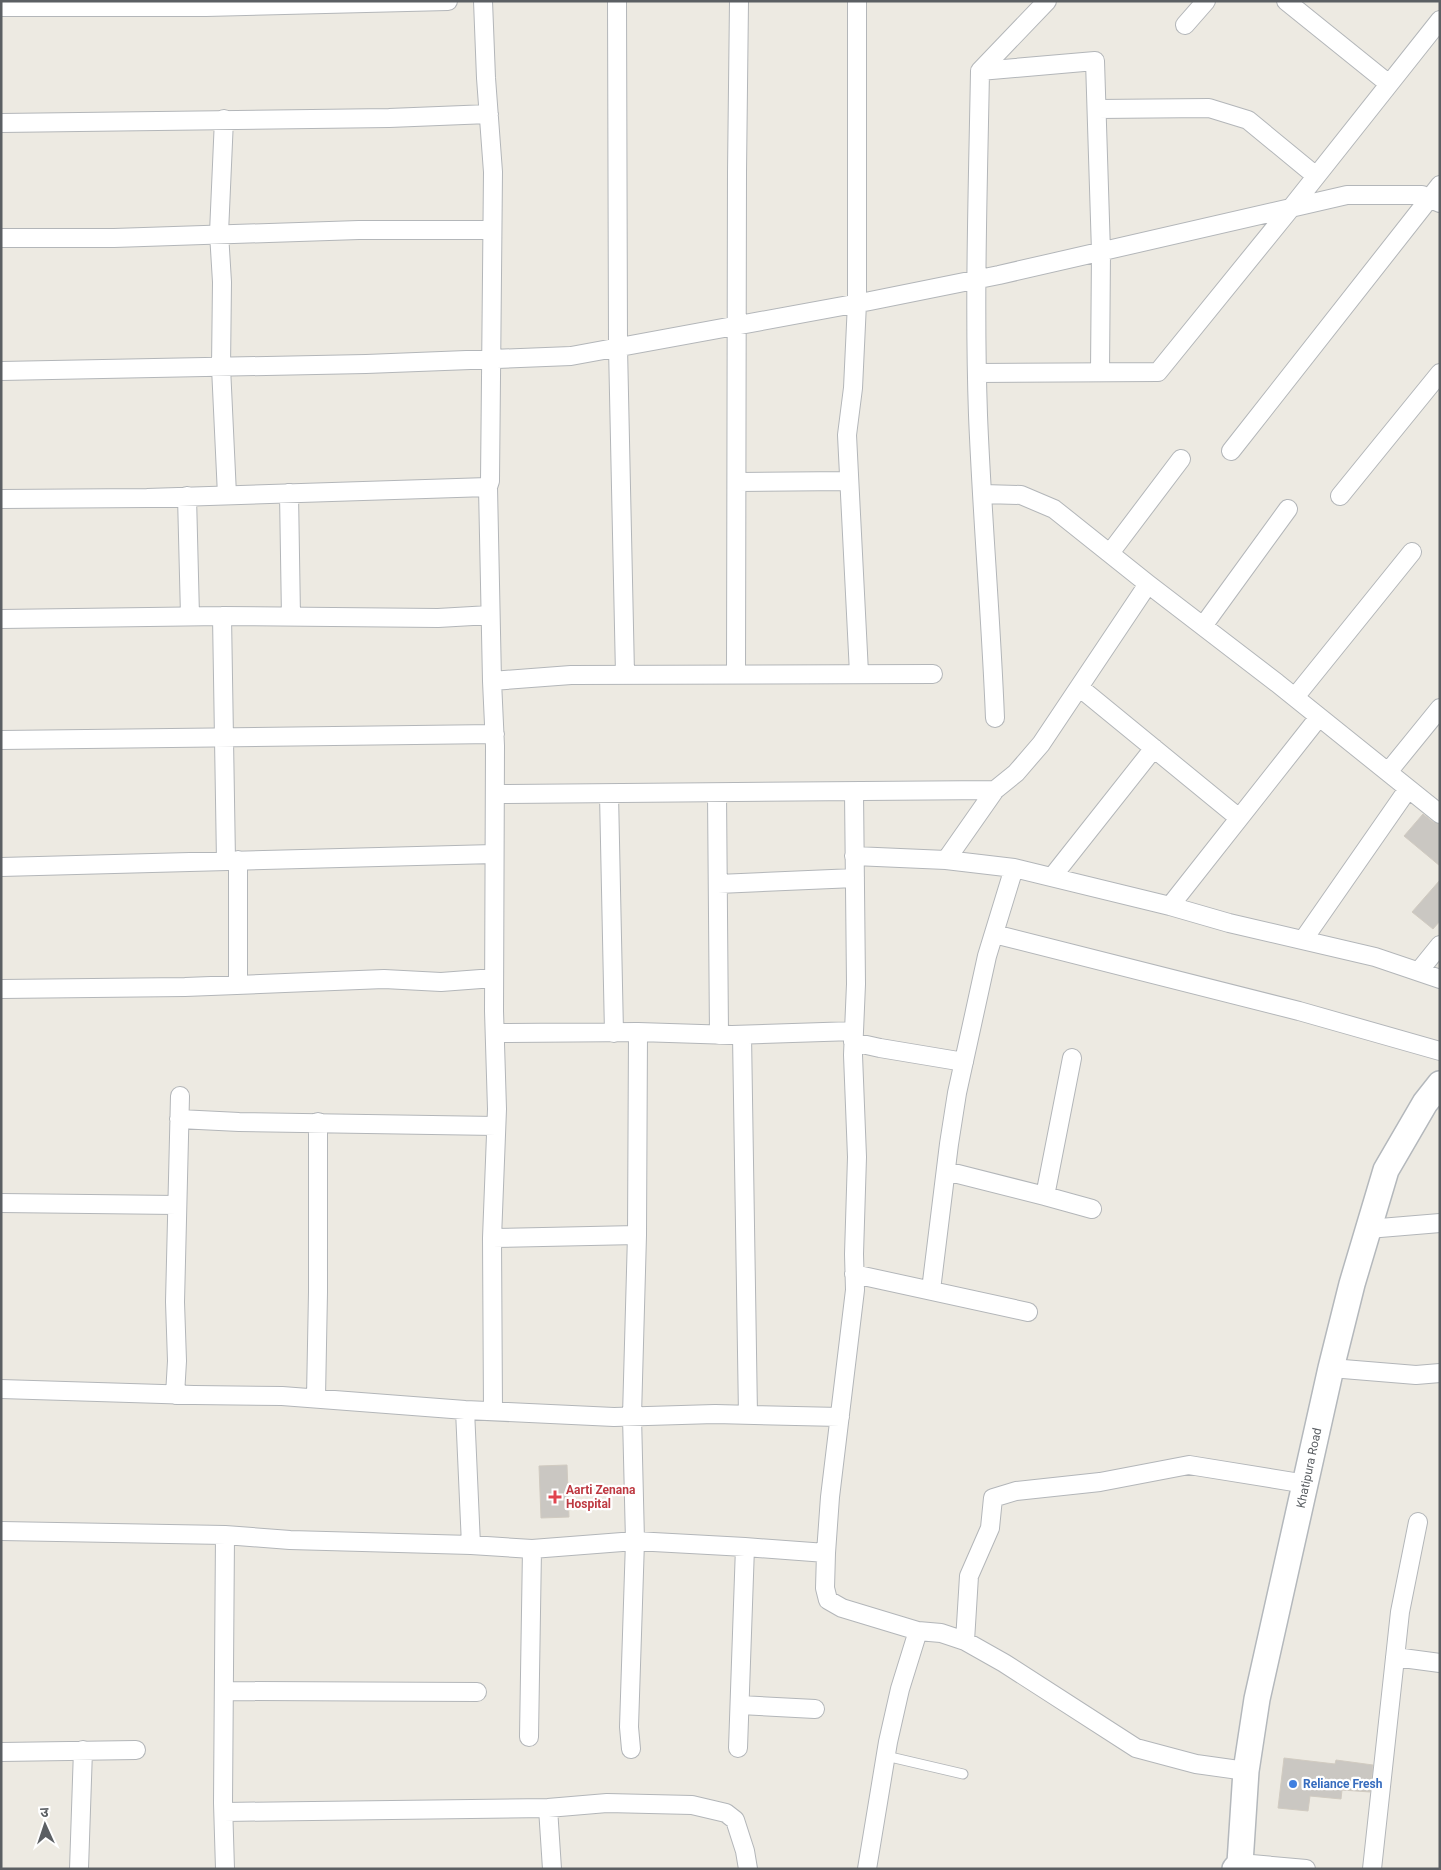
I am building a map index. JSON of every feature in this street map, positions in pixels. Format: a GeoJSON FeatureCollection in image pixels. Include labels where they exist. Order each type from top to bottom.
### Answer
{"type":"FeatureCollection","features":[{"type":"Feature","properties":{"kind":"main road","name":"Khatipura Road"},"geometry":{"type":"LineString","coordinates":[[1240,1867],[1246,1771],[1257,1699],[1331,1368],[1352,1284],[1386,1170],[1424,1103],[1440,1084]]}},
{"type":"Feature","properties":{"kind":"street"},"geometry":{"type":"LineString","coordinates":[[3,5],[359,2],[398,4],[448,1]]}},
{"type":"Feature","properties":{"kind":"street"},"geometry":{"type":"LineString","coordinates":[[483,1],[493,172],[492,359],[490,481],[488,487],[490,615],[495,734],[494,978],[496,1126],[492,1238],[493,1411]]}},
{"type":"Feature","properties":{"kind":"street"},"geometry":{"type":"LineString","coordinates":[[617,1],[618,347],[626,674]]}},
{"type":"Feature","properties":{"kind":"street"},"geometry":{"type":"LineString","coordinates":[[736,674],[739,1]]}},
{"type":"Feature","properties":{"kind":"street"},"geometry":{"type":"LineString","coordinates":[[857,1],[857,303],[853,388],[847,435],[859,673]]}},
{"type":"Feature","properties":{"kind":"street"},"geometry":{"type":"LineString","coordinates":[[995,718],[977,373],[975,280],[980,71],[1047,1]]}},
{"type":"Feature","properties":{"kind":"street"},"geometry":{"type":"LineString","coordinates":[[1185,25],[1206,1]]}},
{"type":"Feature","properties":{"kind":"street"},"geometry":{"type":"LineString","coordinates":[[1286,1],[1389,84]]}},
{"type":"Feature","properties":{"kind":"street"},"geometry":{"type":"LineString","coordinates":[[977,373],[1158,372],[1440,20]]}},
{"type":"Feature","properties":{"kind":"street"},"geometry":{"type":"LineString","coordinates":[[980,71],[1095,61],[1101,252],[1100,372]]}},
{"type":"Feature","properties":{"kind":"street"},"geometry":{"type":"LineString","coordinates":[[1097,109],[1209,108],[1248,120],[1316,176]]}},
{"type":"Feature","properties":{"kind":"street"},"geometry":{"type":"LineString","coordinates":[[1,123],[390,118],[489,114]]}},
{"type":"Feature","properties":{"kind":"street"},"geometry":{"type":"LineString","coordinates":[[224,120],[219,233],[222,282],[221,367],[227,495]]}},
{"type":"Feature","properties":{"kind":"street"},"geometry":{"type":"LineString","coordinates":[[1,371],[366,364],[571,356],[975,280],[1347,195],[1436,195]]}},
{"type":"Feature","properties":{"kind":"street"},"geometry":{"type":"LineString","coordinates":[[1231,451],[1436,195]]}},
{"type":"Feature","properties":{"kind":"street"},"geometry":{"type":"LineString","coordinates":[[1,238],[114,238],[219,233],[359,230],[492,230]]}},
{"type":"Feature","properties":{"kind":"street"},"geometry":{"type":"LineString","coordinates":[[1340,496],[1440,373]]}},
{"type":"Feature","properties":{"kind":"street"},"geometry":{"type":"LineString","coordinates":[[1110,553],[1180,459]]}},
{"type":"Feature","properties":{"kind":"street"},"geometry":{"type":"LineString","coordinates":[[737,482],[849,481]]}},
{"type":"Feature","properties":{"kind":"street"},"geometry":{"type":"LineString","coordinates":[[1,499],[187,496],[488,487]]}},
{"type":"Feature","properties":{"kind":"street"},"geometry":{"type":"LineString","coordinates":[[289,493],[291,616]]}},
{"type":"Feature","properties":{"kind":"street"},"geometry":{"type":"LineString","coordinates":[[983,494],[1021,495],[1054,509],[1295,697],[1440,814]]}},
{"type":"Feature","properties":{"kind":"street"},"geometry":{"type":"LineString","coordinates":[[187,496],[190,616]]}},
{"type":"Feature","properties":{"kind":"street"},"geometry":{"type":"LineString","coordinates":[[1203,626],[1288,509]]}},
{"type":"Feature","properties":{"kind":"street"},"geometry":{"type":"LineString","coordinates":[[1295,697],[1412,552]]}},
{"type":"Feature","properties":{"kind":"street"},"geometry":{"type":"LineString","coordinates":[[946,860],[995,790],[1016,773],[1041,744],[1148,584]]}},
{"type":"Feature","properties":{"kind":"street"},"geometry":{"type":"LineString","coordinates":[[1,619],[190,616],[438,618],[490,615]]}},
{"type":"Feature","properties":{"kind":"street"},"geometry":{"type":"LineString","coordinates":[[222,616],[224,738],[238,985]]}},
{"type":"Feature","properties":{"kind":"street"},"geometry":{"type":"LineString","coordinates":[[492,681],[571,675],[626,674],[933,674]]}},
{"type":"Feature","properties":{"kind":"street"},"geometry":{"type":"LineString","coordinates":[[1079,687],[1239,818]]}},
{"type":"Feature","properties":{"kind":"street"},"geometry":{"type":"LineString","coordinates":[[1388,772],[1440,708]]}},
{"type":"Feature","properties":{"kind":"street"},"geometry":{"type":"LineString","coordinates":[[1170,906],[1318,717]]}},
{"type":"Feature","properties":{"kind":"street"},"geometry":{"type":"LineString","coordinates":[[1,740],[495,734]]}},
{"type":"Feature","properties":{"kind":"street"},"geometry":{"type":"LineString","coordinates":[[1052,877],[1154,748]]}},
{"type":"Feature","properties":{"kind":"street"},"geometry":{"type":"LineString","coordinates":[[1303,940],[1408,789]]}},
{"type":"Feature","properties":{"kind":"street"},"geometry":{"type":"LineString","coordinates":[[494,794],[995,790]]}},
{"type":"Feature","properties":{"kind":"street"},"geometry":{"type":"LineString","coordinates":[[854,792],[856,984],[854,1036],[856,1157],[854,1290],[830,1497],[824,1588],[828,1600],[842,1608],[918,1631],[941,1632],[965,1641],[1004,1663],[1136,1748],[1196,1764],[1246,1771]]}},
{"type":"Feature","properties":{"kind":"street"},"geometry":{"type":"LineString","coordinates":[[717,793],[719,1035]]}},
{"type":"Feature","properties":{"kind":"street"},"geometry":{"type":"LineString","coordinates":[[608,794],[614,1032]]}},
{"type":"Feature","properties":{"kind":"street"},"geometry":{"type":"LineString","coordinates":[[1,867],[494,854]]}},
{"type":"Feature","properties":{"kind":"street"},"geometry":{"type":"LineString","coordinates":[[854,856],[946,860],[1014,868],[1170,906],[1229,923],[1375,957],[1440,979]]}},
{"type":"Feature","properties":{"kind":"street"},"geometry":{"type":"LineString","coordinates":[[931,1290],[957,1092],[987,956],[1014,868]]}},
{"type":"Feature","properties":{"kind":"street"},"geometry":{"type":"LineString","coordinates":[[718,884],[855,878]]}},
{"type":"Feature","properties":{"kind":"street"},"geometry":{"type":"LineString","coordinates":[[994,934],[1290,1009],[1440,1051]]}},
{"type":"Feature","properties":{"kind":"street"},"geometry":{"type":"LineString","coordinates":[[1419,972],[1440,945]]}},
{"type":"Feature","properties":{"kind":"street"},"geometry":{"type":"LineString","coordinates":[[1,989],[238,985],[384,979],[441,982],[494,978]]}},
{"type":"Feature","properties":{"kind":"street"},"geometry":{"type":"LineString","coordinates":[[631,1749],[635,1541],[632,1416],[637,1235],[638,1032]]}},
{"type":"Feature","properties":{"kind":"street"},"geometry":{"type":"LineString","coordinates":[[495,1033],[638,1032],[854,1036],[880,1048],[964,1062]]}},
{"type":"Feature","properties":{"kind":"street"},"geometry":{"type":"LineString","coordinates":[[742,1035],[748,1415]]}},
{"type":"Feature","properties":{"kind":"street"},"geometry":{"type":"LineString","coordinates":[[1045,1196],[1072,1058]]}},
{"type":"Feature","properties":{"kind":"street"},"geometry":{"type":"LineString","coordinates":[[175,1395],[177,1361],[175,1302],[180,1096]]}},
{"type":"Feature","properties":{"kind":"street"},"geometry":{"type":"LineString","coordinates":[[179,1119],[496,1126]]}},
{"type":"Feature","properties":{"kind":"street"},"geometry":{"type":"LineString","coordinates":[[316,1398],[318,1122]]}},
{"type":"Feature","properties":{"kind":"street"},"geometry":{"type":"LineString","coordinates":[[946,1171],[1092,1209]]}},
{"type":"Feature","properties":{"kind":"street"},"geometry":{"type":"LineString","coordinates":[[1,1204],[177,1205]]}},
{"type":"Feature","properties":{"kind":"street"},"geometry":{"type":"LineString","coordinates":[[1368,1229],[1440,1223]]}},
{"type":"Feature","properties":{"kind":"street"},"geometry":{"type":"LineString","coordinates":[[492,1238],[637,1235]]}},
{"type":"Feature","properties":{"kind":"street"},"geometry":{"type":"LineString","coordinates":[[854,1274],[1028,1312]]}},
{"type":"Feature","properties":{"kind":"street"},"geometry":{"type":"LineString","coordinates":[[1331,1368],[1416,1375],[1440,1373]]}},
{"type":"Feature","properties":{"kind":"street"},"geometry":{"type":"LineString","coordinates":[[1,1389],[316,1398],[465,1410],[632,1416],[748,1415],[840,1417]]}},
{"type":"Feature","properties":{"kind":"street"},"geometry":{"type":"LineString","coordinates":[[465,1410],[471,1545]]}},
{"type":"Feature","properties":{"kind":"street"},"geometry":{"type":"LineString","coordinates":[[965,1641],[969,1576],[990,1528],[993,1498],[1016,1491],[1100,1482],[1189,1465],[1306,1484]]}},
{"type":"Feature","properties":{"kind":"street"},"geometry":{"type":"LineString","coordinates":[[1372,1869],[1400,1612],[1418,1522]]}},
{"type":"Feature","properties":{"kind":"street"},"geometry":{"type":"LineString","coordinates":[[1,1531],[225,1535],[290,1540],[471,1545],[532,1549],[635,1541],[826,1553]]}},
{"type":"Feature","properties":{"kind":"street"},"geometry":{"type":"LineString","coordinates":[[225,1535],[225,1869]]}},
{"type":"Feature","properties":{"kind":"street"},"geometry":{"type":"LineString","coordinates":[[738,1748],[745,1547]]}},
{"type":"Feature","properties":{"kind":"street"},"geometry":{"type":"LineString","coordinates":[[529,1737],[532,1549]]}},
{"type":"Feature","properties":{"kind":"street"},"geometry":{"type":"LineString","coordinates":[[867,1869],[886,1756],[900,1689],[918,1631]]}},
{"type":"Feature","properties":{"kind":"street"},"geometry":{"type":"LineString","coordinates":[[1395,1657],[1440,1663]]}},
{"type":"Feature","properties":{"kind":"street"},"geometry":{"type":"LineString","coordinates":[[224,1691],[477,1692]]}},
{"type":"Feature","properties":{"kind":"street"},"geometry":{"type":"LineString","coordinates":[[740,1705],[815,1708]]}},
{"type":"Feature","properties":{"kind":"street"},"geometry":{"type":"LineString","coordinates":[[79,1869],[82,1750]]}},
{"type":"Feature","properties":{"kind":"street"},"geometry":{"type":"LineString","coordinates":[[1,1752],[136,1750]]}},
{"type":"Feature","properties":{"kind":"street"},"geometry":{"type":"LineString","coordinates":[[224,1812],[548,1808],[607,1803],[692,1805],[726,1813],[735,1820],[745,1851],[748,1869]]}},
{"type":"Feature","properties":{"kind":"street"},"geometry":{"type":"LineString","coordinates":[[548,1808],[552,1869]]}},
{"type":"Feature","properties":{"kind":"street"},"geometry":{"type":"LineString","coordinates":[[1240,1867],[1306,1869]]}},
{"type":"Feature","properties":{"kind":"lane"},"geometry":{"type":"LineString","coordinates":[[886,1756],[963,1774]]}},
{"type":"Feature","properties":{"kind":"building"},"geometry":{"type":"Polygon","coordinates":[[[1423,814],[1433,822],[1440,824],[1440,866],[1404,836],[1423,814]]]}},
{"type":"Feature","properties":{"kind":"building"},"geometry":{"type":"Polygon","coordinates":[[[1440,880],[1440,921],[1433,929],[1412,912],[1440,880]]]}},
{"type":"Feature","properties":{"kind":"building"},"geometry":{"type":"Polygon","coordinates":[[[567,1465],[569,1517],[541,1518],[539,1466],[567,1465]]]}},
{"type":"Feature","properties":{"kind":"building"},"geometry":{"type":"Polygon","coordinates":[[[1284,1758],[1335,1764],[1336,1760],[1373,1765],[1370,1792],[1342,1790],[1341,1799],[1310,1796],[1308,1811],[1278,1808],[1284,1758]]]}},
{"type":"Feature","properties":{"kind":"place","name":"Aarti Zenana Hospital"},"geometry":{"type":"Point","coordinates":[555,1497]}},
{"type":"Feature","properties":{"kind":"place","name":"Reliance Fresh"},"geometry":{"type":"Point","coordinates":[1293,1784]}}]}
